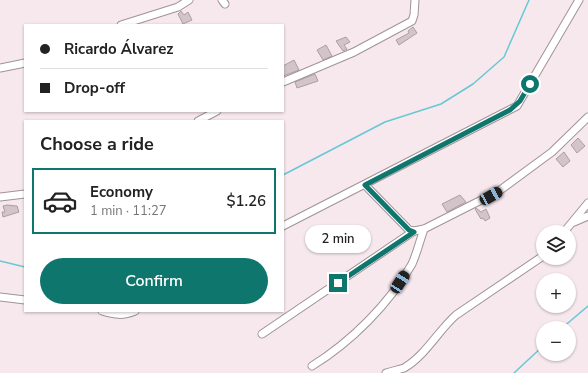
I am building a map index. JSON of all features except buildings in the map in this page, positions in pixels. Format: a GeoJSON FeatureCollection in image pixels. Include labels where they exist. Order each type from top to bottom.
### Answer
{"type":"FeatureCollection","features":[{"type":"Feature","properties":{"kind":"street"},"geometry":{"type":"LineString","coordinates":[[124,24],[178,7],[189,0]]}},
{"type":"Feature","properties":{"kind":"street"},"geometry":{"type":"LineString","coordinates":[[284,82],[354,52],[412,21],[415,0]]}},
{"type":"Feature","properties":{"kind":"street"},"geometry":{"type":"LineString","coordinates":[[284,226],[517,106],[579,0]]}},
{"type":"Feature","properties":{"kind":"street"},"geometry":{"type":"LineString","coordinates":[[0,68],[24,63]]}},
{"type":"Feature","properties":{"kind":"street"},"geometry":{"type":"LineString","coordinates":[[200,120],[215,112]]}},
{"type":"Feature","properties":{"kind":"street"},"geometry":{"type":"LineString","coordinates":[[262,334],[414,232],[424,229],[499,191],[552,152],[588,117]]}},
{"type":"Feature","properties":{"kind":"street"},"geometry":{"type":"LineString","coordinates":[[365,185],[409,230],[414,232]]}},
{"type":"Feature","properties":{"kind":"street"},"geometry":{"type":"LineString","coordinates":[[0,197],[24,194]]}},
{"type":"Feature","properties":{"kind":"street"},"geometry":{"type":"LineString","coordinates":[[571,225],[588,203]]}},
{"type":"Feature","properties":{"kind":"street"},"geometry":{"type":"LineString","coordinates":[[574,222],[588,216]]}},
{"type":"Feature","properties":{"kind":"street"},"geometry":{"type":"LineString","coordinates":[[312,366],[359,329],[393,292],[412,262],[424,229]]}},
{"type":"Feature","properties":{"kind":"street"},"geometry":{"type":"LineString","coordinates":[[386,373],[403,368],[412,362],[444,325],[456,315],[536,261]]}},
{"type":"Feature","properties":{"kind":"street"},"geometry":{"type":"LineString","coordinates":[[0,297],[24,300]]}},
{"type":"Feature","properties":{"kind":"street"},"geometry":{"type":"LineString","coordinates":[[105,312],[114,315],[125,315],[133,312]]}},
{"type":"Feature","properties":{"kind":"waterway"},"geometry":{"type":"LineString","coordinates":[[284,174],[385,122],[441,104],[473,84],[504,57],[529,0]]}},
{"type":"Feature","properties":{"kind":"waterway"},"geometry":{"type":"LineString","coordinates":[[0,261],[24,267]]}},
{"type":"Feature","properties":{"kind":"waterway"},"geometry":{"type":"LineString","coordinates":[[570,321],[588,306]]}},
{"type":"Feature","properties":{"kind":"waterway"},"geometry":{"type":"LineString","coordinates":[[514,373],[536,353]]}},
{"type":"Feature","properties":{"kind":"route"},"geometry":{"type":"LineString","coordinates":[[338,283],[414,232],[409,230],[365,185],[517,106],[530,84]]}}]}
